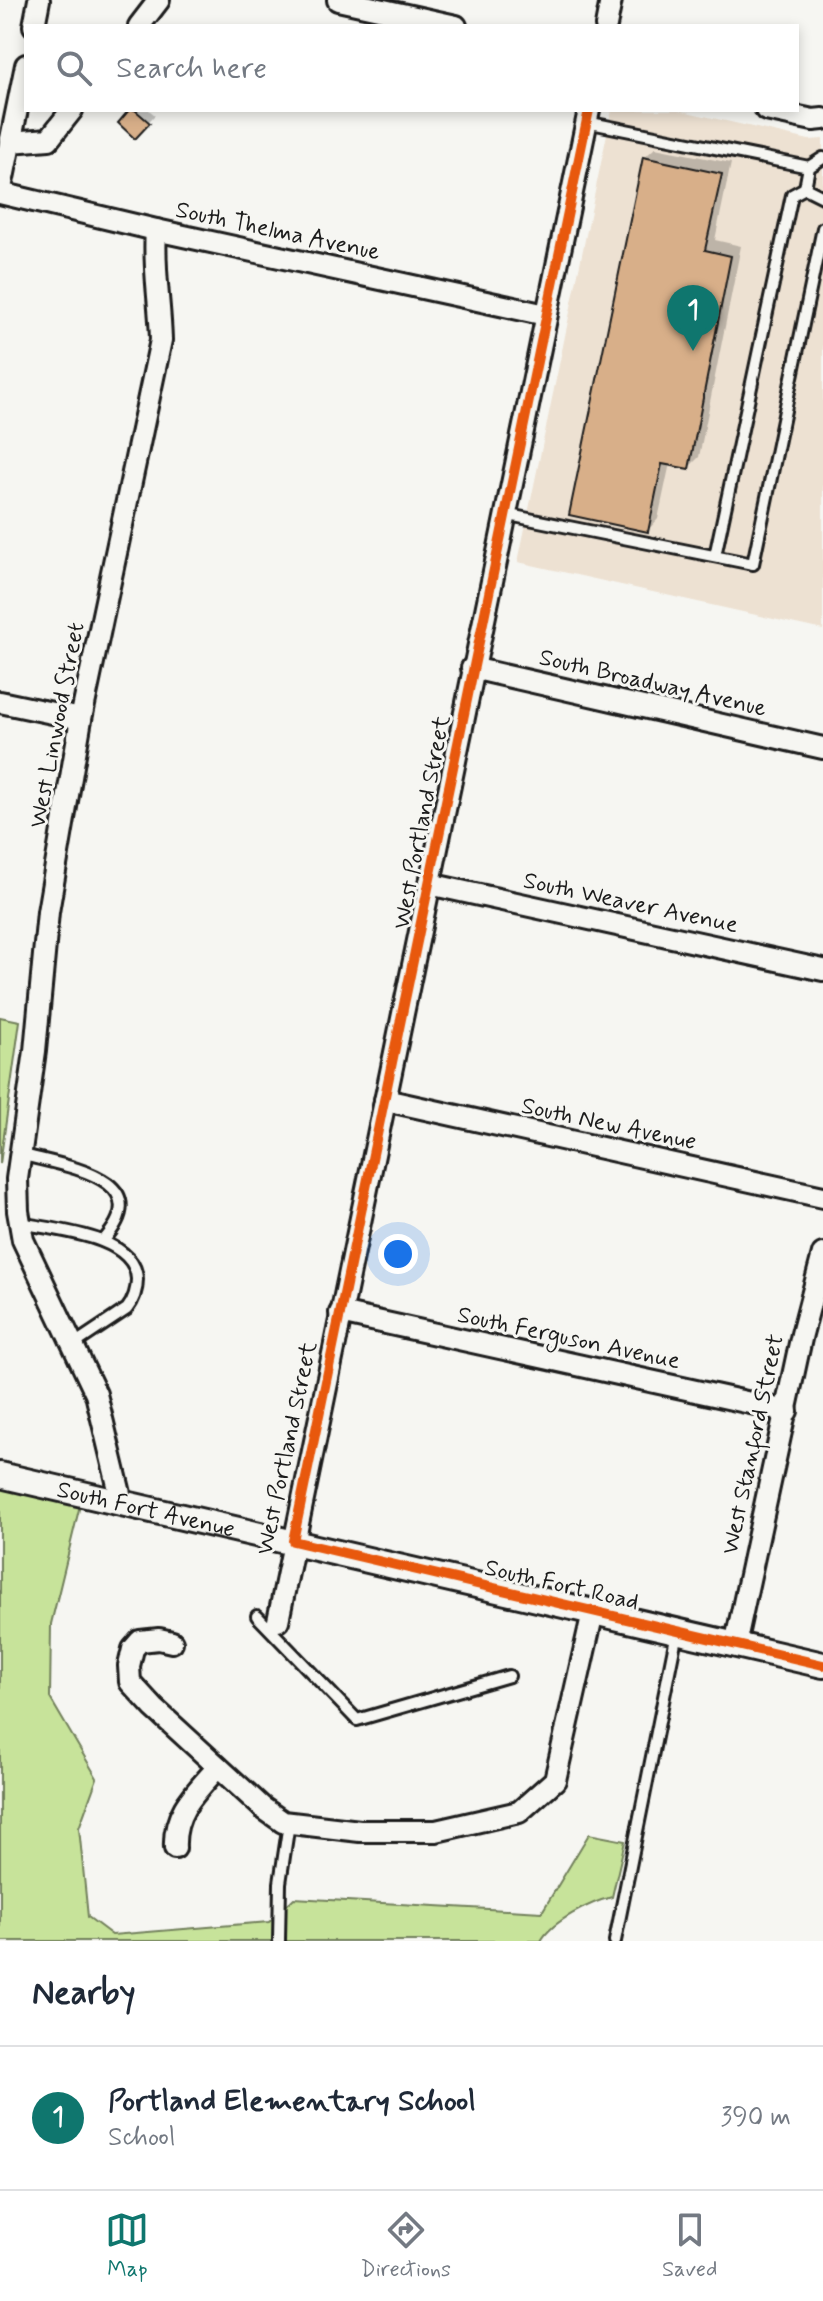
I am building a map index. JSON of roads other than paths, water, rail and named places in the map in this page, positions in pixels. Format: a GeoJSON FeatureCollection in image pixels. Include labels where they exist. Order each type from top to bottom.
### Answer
{"type":"FeatureCollection","features":[{"type":"Feature","properties":{"kind":"street"},"geometry":{"type":"LineString","coordinates":[[34,24],[39,0]]}},
{"type":"Feature","properties":{"kind":"street"},"geometry":{"type":"LineString","coordinates":[[141,24],[159,0]]}},
{"type":"Feature","properties":{"kind":"street"},"geometry":{"type":"LineString","coordinates":[[338,0],[447,24]]}},
{"type":"Feature","properties":{"kind":"street"},"geometry":{"type":"LineString","coordinates":[[606,24],[611,0]]}},
{"type":"Feature","properties":{"kind":"street"},"geometry":{"type":"LineString","coordinates":[[0,193],[24,75]]}},
{"type":"Feature","properties":{"kind":"street"},"geometry":{"type":"LineString","coordinates":[[10,142],[49,139],[70,112]]}},
{"type":"Feature","properties":{"kind":"street"},"geometry":{"type":"LineString","coordinates":[[775,112],[813,120],[823,119]]}},
{"type":"Feature","properties":{"kind":"street","name":"West Portland Street"},"geometry":{"type":"LineString","coordinates":[[278,1621],[587,116]]}},
{"type":"Feature","properties":{"kind":"street","name":"South Thelma Avenue"},"geometry":{"type":"LineString","coordinates":[[0,193],[546,315]]}},
{"type":"Feature","properties":{"kind":"street","name":"West Linwood Street"},"geometry":{"type":"LineString","coordinates":[[122,1502],[96,1394],[23,1240],[17,1179],[35,1051],[48,912],[81,719],[161,340],[153,266],[156,230]]}},
{"type":"Feature","properties":{"kind":"street","name":"South Broadway Avenue"},"geometry":{"type":"LineString","coordinates":[[472,668],[823,748]]}},
{"type":"Feature","properties":{"kind":"street"},"geometry":{"type":"LineString","coordinates":[[0,702],[81,719]]}},
{"type":"Feature","properties":{"kind":"street","name":"South Weaver Avenue"},"geometry":{"type":"LineString","coordinates":[[429,884],[823,970]]}},
{"type":"Feature","properties":{"kind":"street","name":"South New Avenue"},"geometry":{"type":"LineString","coordinates":[[385,1100],[823,1197]]}},
{"type":"Feature","properties":{"kind":"street","name":"West Stanford Street"},"geometry":{"type":"LineString","coordinates":[[735,1645],[802,1334],[823,1254]]}},
{"type":"Feature","properties":{"kind":"street","name":"South Ferguson Avenue"},"geometry":{"type":"LineString","coordinates":[[340,1313],[787,1411]]}},
{"type":"Feature","properties":{"kind":"street","name":"South Fort Avenue"},"geometry":{"type":"LineString","coordinates":[[0,1475],[293,1541]]}},
{"type":"Feature","properties":{"kind":"street","name":"South Fort Road"},"geometry":{"type":"LineString","coordinates":[[293,1541],[823,1665]]}},
{"type":"Feature","properties":{"kind":"street"},"geometry":{"type":"LineString","coordinates":[[172,1642],[159,1639],[140,1641],[133,1649],[129,1666],[130,1682],[157,1711],[263,1808],[289,1823],[360,1831],[436,1831],[519,1812],[555,1780],[593,1612]]}},
{"type":"Feature","properties":{"kind":"street"},"geometry":{"type":"LineString","coordinates":[[175,1848],[174,1836],[181,1810],[218,1767]]}},
{"type":"Feature","properties":{"kind":"lane"},"geometry":{"type":"LineString","coordinates":[[587,116],[809,167],[823,158]]}},
{"type":"Feature","properties":{"kind":"lane"},"geometry":{"type":"LineString","coordinates":[[805,188],[809,167]]}},
{"type":"Feature","properties":{"kind":"lane"},"geometry":{"type":"LineString","coordinates":[[805,188],[823,197]]}},
{"type":"Feature","properties":{"kind":"lane"},"geometry":{"type":"LineString","coordinates":[[715,556],[792,195],[805,188]]}},
{"type":"Feature","properties":{"kind":"lane"},"geometry":{"type":"LineString","coordinates":[[504,514],[753,564],[823,228]]}},
{"type":"Feature","properties":{"kind":"lane"},"geometry":{"type":"LineString","coordinates":[[20,1154],[106,1180],[115,1192],[120,1209],[117,1224],[103,1241]]}},
{"type":"Feature","properties":{"kind":"lane"},"geometry":{"type":"LineString","coordinates":[[20,1223],[103,1241],[131,1258],[137,1276],[133,1301],[120,1316],[72,1345]]}},
{"type":"Feature","properties":{"kind":"lane"},"geometry":{"type":"LineString","coordinates":[[257,1616],[357,1720],[509,1676]]}},
{"type":"Feature","properties":{"kind":"lane"},"geometry":{"type":"LineString","coordinates":[[615,1941],[677,1632]]}},
{"type":"Feature","properties":{"kind":"lane"},"geometry":{"type":"LineString","coordinates":[[279,1941],[280,1883],[289,1823]]}},
{"type":"Feature","properties":{"kind":"place","name":"Portland Elementary School"},"geometry":{"type":"Point","coordinates":[693,351]}}]}
